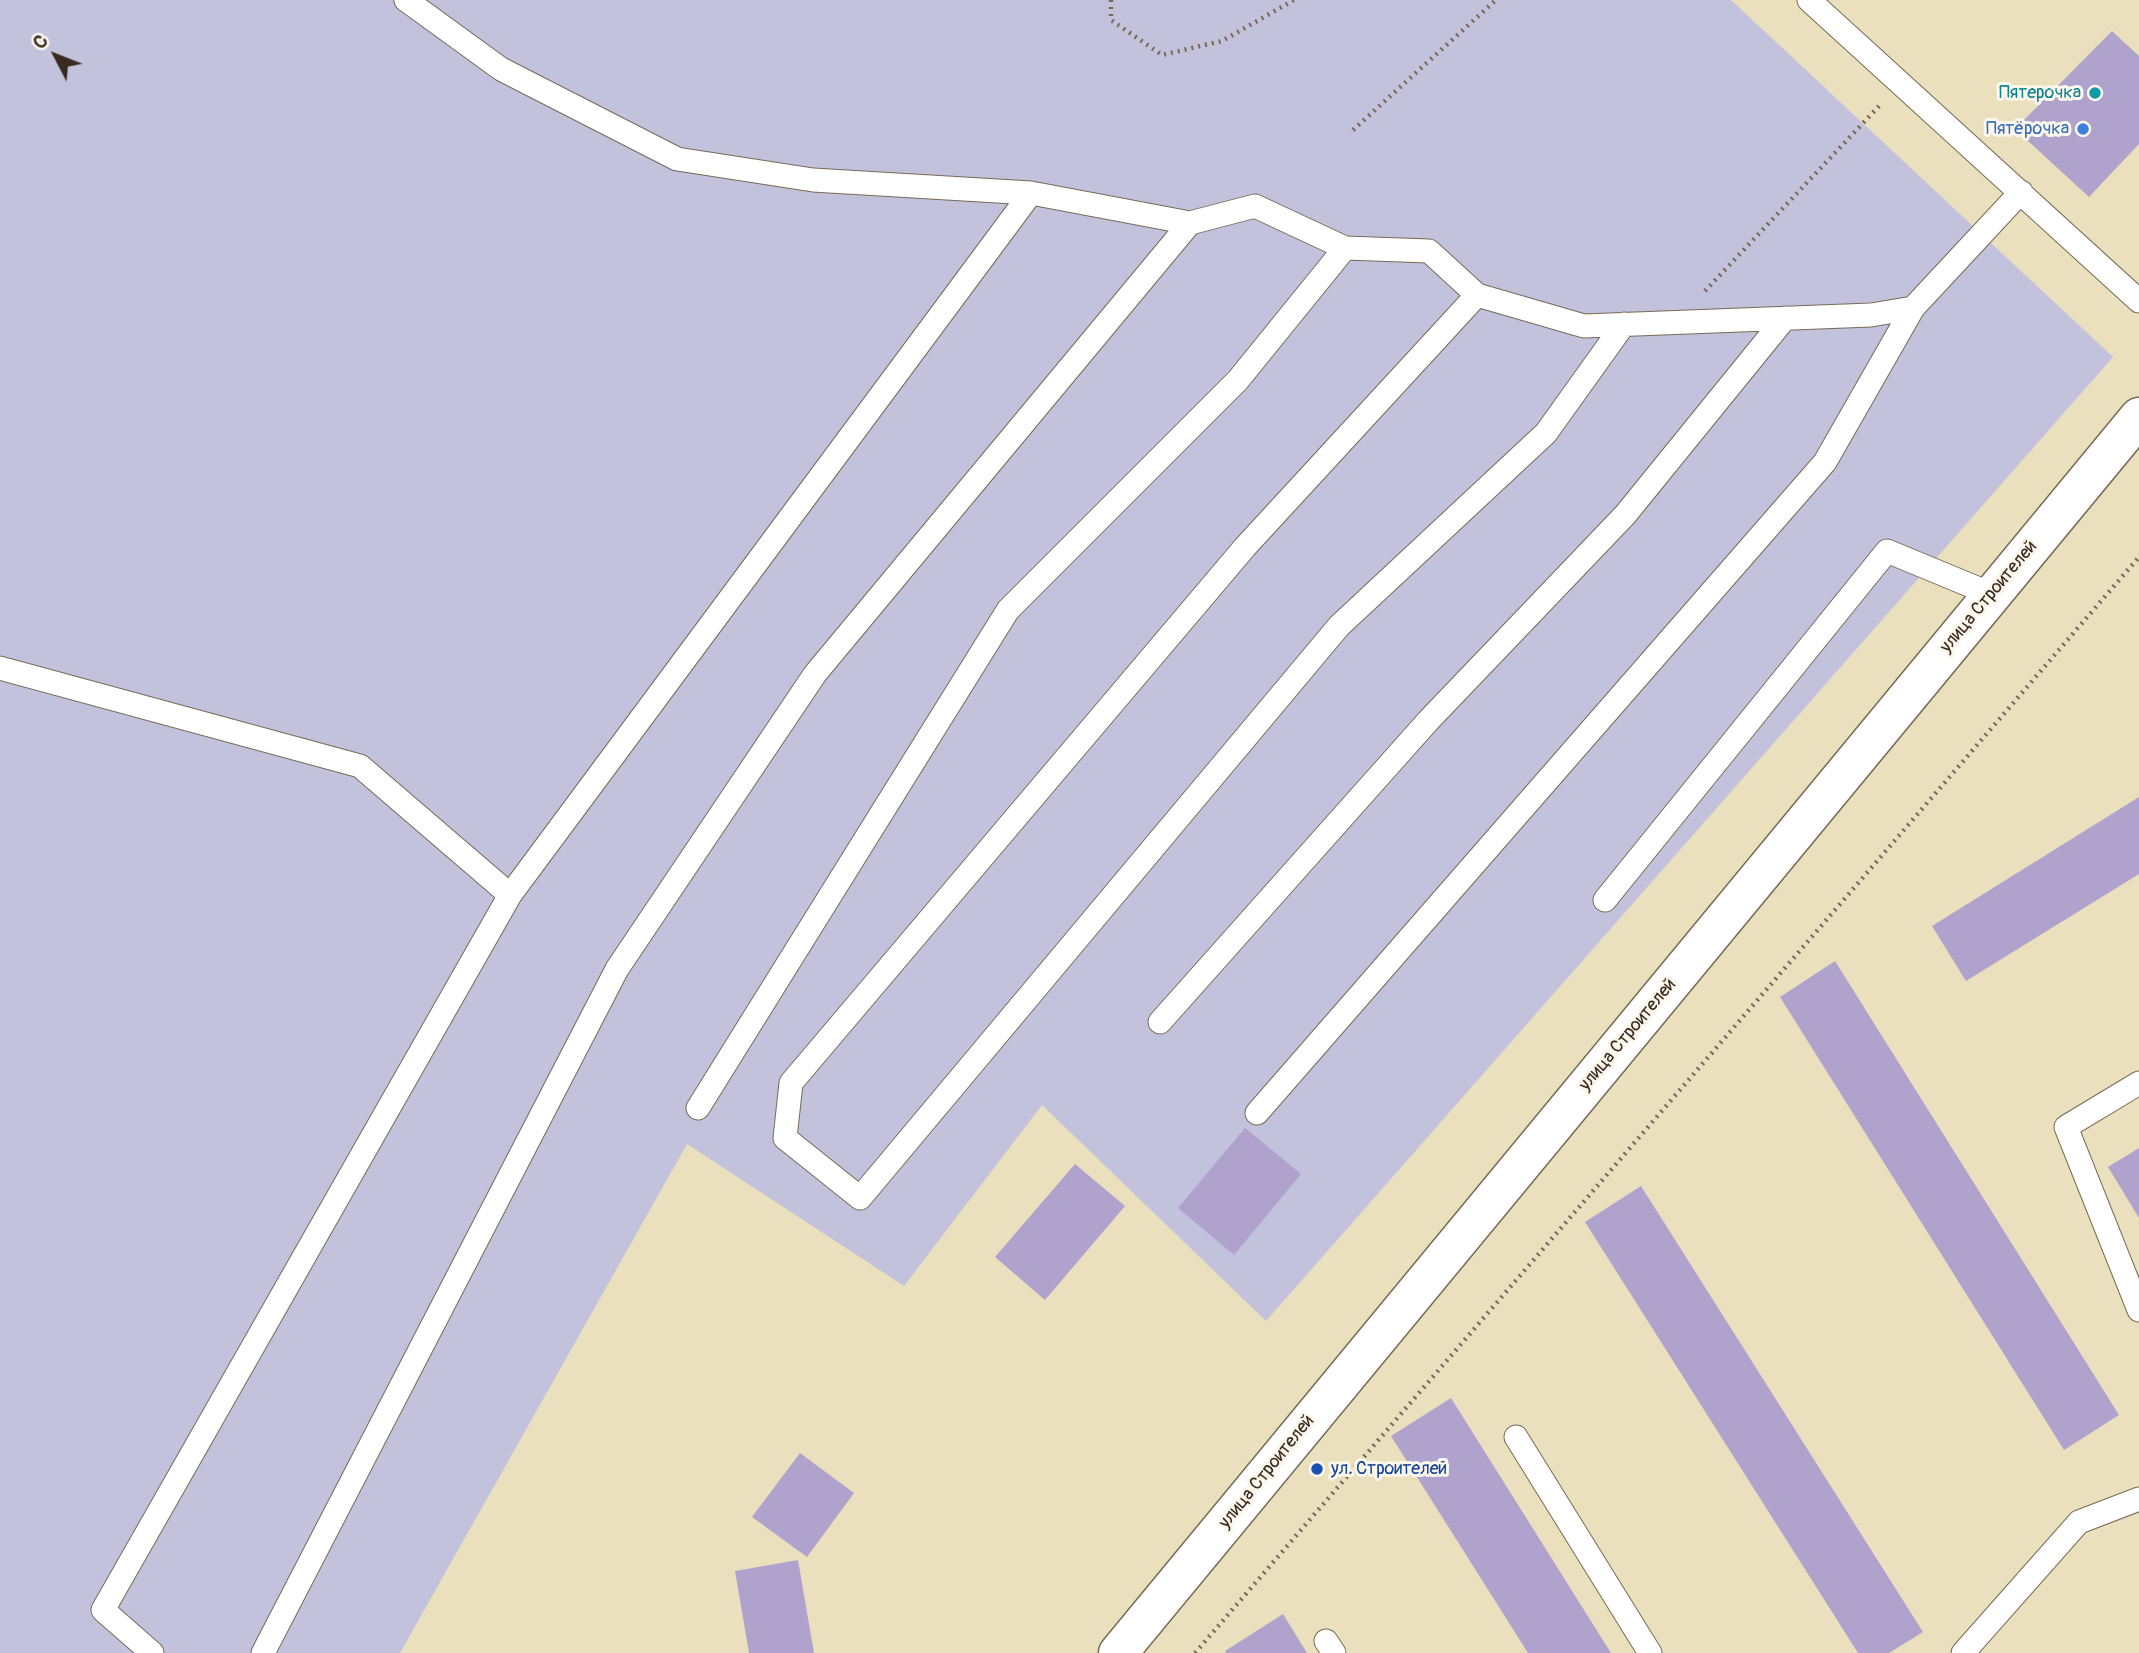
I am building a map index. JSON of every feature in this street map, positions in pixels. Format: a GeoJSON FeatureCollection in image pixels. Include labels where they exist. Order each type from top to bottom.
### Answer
{"type":"FeatureCollection","features":[{"type":"Feature","properties":{"kind":"street","name":"улица Строителей"},"geometry":{"type":"LineString","coordinates":[[1118,1653],[1991,594],[2136,429]]}},
{"type":"Feature","properties":{"kind":"lane"},"geometry":{"type":"LineString","coordinates":[[406,0],[502,69],[677,159],[813,180],[1031,193],[1190,223],[1255,206],[1345,248],[1429,251],[1477,295],[1584,326],[1871,315],[1913,308]]}},
{"type":"Feature","properties":{"kind":"lane"},"geometry":{"type":"LineString","coordinates":[[1809,0],[2139,301]]}},
{"type":"Feature","properties":{"kind":"lane"},"geometry":{"type":"LineString","coordinates":[[1257,1113],[1825,462],[1913,308],[2021,192]]}},
{"type":"Feature","properties":{"kind":"lane"},"geometry":{"type":"LineString","coordinates":[[152,1653],[103,1610],[510,895],[1031,193]]}},
{"type":"Feature","properties":{"kind":"lane"},"geometry":{"type":"LineString","coordinates":[[263,1653],[617,969],[815,674],[1190,223]]}},
{"type":"Feature","properties":{"kind":"lane"},"geometry":{"type":"LineString","coordinates":[[698,1108],[1008,610],[1238,380],[1345,248]]}},
{"type":"Feature","properties":{"kind":"lane"},"geometry":{"type":"LineString","coordinates":[[1477,295],[1245,547],[791,1083],[785,1138],[860,1198],[1339,626],[1546,433],[1624,324]]}},
{"type":"Feature","properties":{"kind":"lane"},"geometry":{"type":"LineString","coordinates":[[1160,1021],[1427,721],[1625,515],[1785,318]]}},
{"type":"Feature","properties":{"kind":"lane"},"geometry":{"type":"LineString","coordinates":[[1605,900],[1887,551],[1991,594]]}},
{"type":"Feature","properties":{"kind":"lane"},"geometry":{"type":"LineString","coordinates":[[0,668],[360,766],[510,895]]}},
{"type":"Feature","properties":{"kind":"lane"},"geometry":{"type":"LineString","coordinates":[[2139,1083],[2066,1127],[2139,1310]]}},
{"type":"Feature","properties":{"kind":"lane"},"geometry":{"type":"LineString","coordinates":[[1516,1437],[1650,1653]]}},
{"type":"Feature","properties":{"kind":"lane"},"geometry":{"type":"LineString","coordinates":[[1963,1653],[2079,1522],[2139,1499]]}},
{"type":"Feature","properties":{"kind":"path"},"geometry":{"type":"LineString","coordinates":[[1111,0],[1111,20],[1162,55],[1222,41],[1294,0]]}},
{"type":"Feature","properties":{"kind":"path"},"geometry":{"type":"LineString","coordinates":[[1353,130],[1496,0]]}},
{"type":"Feature","properties":{"kind":"path"},"geometry":{"type":"LineString","coordinates":[[1675,323],[1901,83]]}},
{"type":"Feature","properties":{"kind":"path"},"geometry":{"type":"LineString","coordinates":[[1195,1653],[2139,557]]}},
{"type":"Feature","properties":{"kind":"shaded area"},"geometry":{"type":"Polygon","coordinates":[[[0,0],[1731,0],[2113,357],[1266,1321],[1042,1105],[904,1286],[687,1144],[400,1653],[0,1653],[0,0]]]}},
{"type":"Feature","properties":{"kind":"building","name":"Пятерочка"},"geometry":{"type":"Polygon","coordinates":[[[2112,31],[2139,56],[2139,144],[2089,197],[2015,129],[2112,31]]]}},
{"type":"Feature","properties":{"kind":"building"},"geometry":{"type":"Polygon","coordinates":[[[2139,797],[2139,874],[1966,981],[1932,926],[2139,797]]]}},
{"type":"Feature","properties":{"kind":"building"},"geometry":{"type":"Polygon","coordinates":[[[1835,961],[2119,1415],[2064,1450],[1780,997],[1835,961]]]}},
{"type":"Feature","properties":{"kind":"building"},"geometry":{"type":"Polygon","coordinates":[[[1245,1128],[1301,1174],[1234,1255],[1178,1208],[1245,1128]]]}},
{"type":"Feature","properties":{"kind":"building"},"geometry":{"type":"Polygon","coordinates":[[[2139,1148],[2139,1218],[2108,1167],[2139,1148]]]}},
{"type":"Feature","properties":{"kind":"building"},"geometry":{"type":"Polygon","coordinates":[[[1075,1164],[1125,1206],[1045,1300],[995,1257],[1075,1164]]]}},
{"type":"Feature","properties":{"kind":"building"},"geometry":{"type":"Polygon","coordinates":[[[1641,1186],[1923,1632],[1889,1653],[1858,1653],[1585,1222],[1641,1186]]]}},
{"type":"Feature","properties":{"kind":"building"},"geometry":{"type":"Polygon","coordinates":[[[1451,1398],[1611,1653],[1528,1653],[1391,1436],[1451,1398]]]}},
{"type":"Feature","properties":{"kind":"building"},"geometry":{"type":"Polygon","coordinates":[[[800,1453],[854,1493],[807,1557],[752,1517],[800,1453]]]}},
{"type":"Feature","properties":{"kind":"building"},"geometry":{"type":"Polygon","coordinates":[[[798,1560],[814,1653],[749,1653],[735,1571],[798,1560]]]}},
{"type":"Feature","properties":{"kind":"building"},"geometry":{"type":"Polygon","coordinates":[[[1283,1614],[1307,1653],[1226,1653],[1225,1651],[1283,1614]]]}},
{"type":"Feature","properties":{"kind":"place","name":"Пятерочка"},"geometry":{"type":"Point","coordinates":[2095,93]}},
{"type":"Feature","properties":{"kind":"place","name":"Пятёрочка"},"geometry":{"type":"Point","coordinates":[2083,129]}},
{"type":"Feature","properties":{"kind":"place","name":"ул. Строителей"},"geometry":{"type":"Point","coordinates":[1317,1469]}}]}
